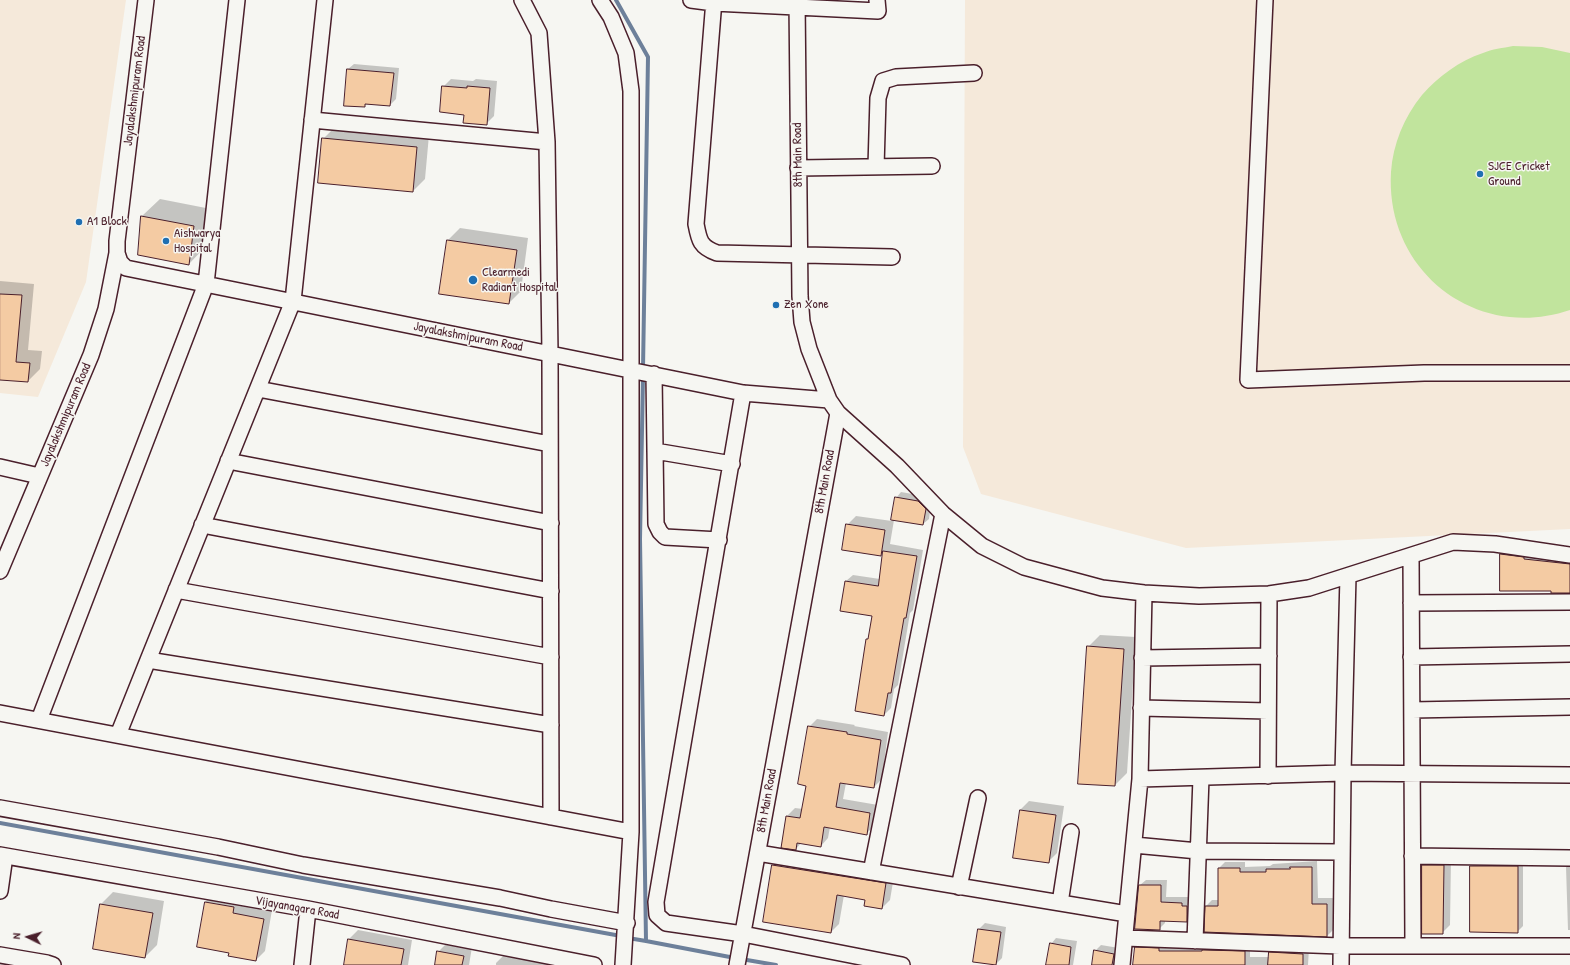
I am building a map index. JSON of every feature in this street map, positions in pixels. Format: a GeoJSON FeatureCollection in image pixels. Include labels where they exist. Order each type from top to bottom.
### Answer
{"type":"FeatureCollection","features":[{"type":"Feature","properties":{"kind":"street","name":"Jayalakshmipuram Road"},"geometry":{"type":"LineString","coordinates":[[0,571],[91,355],[106,309],[117,253],[146,0]]}},
{"type":"Feature","properties":{"kind":"street"},"geometry":{"type":"LineString","coordinates":[[38,720],[206,284],[237,0]]}},
{"type":"Feature","properties":{"kind":"street"},"geometry":{"type":"LineString","coordinates":[[118,736],[293,301],[325,0]]}},
{"type":"Feature","properties":{"kind":"street"},"geometry":{"type":"LineString","coordinates":[[522,0],[539,33],[547,142],[550,353],[551,817]]}},
{"type":"Feature","properties":{"kind":"street"},"geometry":{"type":"LineString","coordinates":[[600,0],[611,17],[626,53],[631,91],[631,832],[627,923],[623,965]]}},
{"type":"Feature","properties":{"kind":"street"},"geometry":{"type":"LineString","coordinates":[[691,0],[797,4],[878,11],[877,0]]}},
{"type":"Feature","properties":{"kind":"street"},"geometry":{"type":"LineString","coordinates":[[1265,0],[1248,380],[1424,373],[1570,373]]}},
{"type":"Feature","properties":{"kind":"street"},"geometry":{"type":"LineString","coordinates":[[714,2],[696,224],[699,240],[707,250],[717,253],[892,257]]}},
{"type":"Feature","properties":{"kind":"street","name":"8th Main Road"},"geometry":{"type":"LineString","coordinates":[[737,965],[838,413],[829,400],[809,349],[802,322],[799,254],[797,4]]}},
{"type":"Feature","properties":{"kind":"street"},"geometry":{"type":"LineString","coordinates":[[876,167],[878,98],[883,81],[896,77],[974,73]]}},
{"type":"Feature","properties":{"kind":"street"},"geometry":{"type":"LineString","coordinates":[[312,120],[547,142]]}},
{"type":"Feature","properties":{"kind":"street"},"geometry":{"type":"LineString","coordinates":[[798,168],[932,166]]}},
{"type":"Feature","properties":{"kind":"street","name":"Jayalakshmipuram Road"},"geometry":{"type":"LineString","coordinates":[[117,253],[120,262],[126,268],[743,393],[829,400]]}},
{"type":"Feature","properties":{"kind":"street"},"geometry":{"type":"LineString","coordinates":[[654,374],[656,524],[660,532],[665,537],[719,540]]}},
{"type":"Feature","properties":{"kind":"street"},"geometry":{"type":"LineString","coordinates":[[258,389],[550,444]]}},
{"type":"Feature","properties":{"kind":"street"},"geometry":{"type":"LineString","coordinates":[[743,393],[658,894],[657,916],[666,923],[743,934],[902,965]]}},
{"type":"Feature","properties":{"kind":"street"},"geometry":{"type":"LineString","coordinates":[[838,413],[897,466],[942,514],[982,546],[1024,567],[1102,588],[1144,593],[1198,596],[1269,594],[1309,588],[1452,542],[1495,544],[1570,555]]}},
{"type":"Feature","properties":{"kind":"street"},"geometry":{"type":"LineString","coordinates":[[655,451],[732,464]]}},
{"type":"Feature","properties":{"kind":"street"},"geometry":{"type":"LineString","coordinates":[[228,461],[551,522]]}},
{"type":"Feature","properties":{"kind":"street"},"geometry":{"type":"LineString","coordinates":[[0,467],[39,476]]}},
{"type":"Feature","properties":{"kind":"street"},"geometry":{"type":"LineString","coordinates":[[871,872],[942,514]]}},
{"type":"Feature","properties":{"kind":"street"},"geometry":{"type":"LineString","coordinates":[[202,525],[551,591]]}},
{"type":"Feature","properties":{"kind":"street"},"geometry":{"type":"LineString","coordinates":[[1411,556],[1413,946]]}},
{"type":"Feature","properties":{"kind":"street"},"geometry":{"type":"LineString","coordinates":[[1341,965],[1343,773],[1348,576]]}},
{"type":"Feature","properties":{"kind":"street"},"geometry":{"type":"LineString","coordinates":[[176,590],[551,658]]}},
{"type":"Feature","properties":{"kind":"street"},"geometry":{"type":"LineString","coordinates":[[1122,965],[1140,779],[1144,593]]}},
{"type":"Feature","properties":{"kind":"street"},"geometry":{"type":"LineString","coordinates":[[1268,776],[1269,594]]}},
{"type":"Feature","properties":{"kind":"street"},"geometry":{"type":"LineString","coordinates":[[1411,603],[1570,602]]}},
{"type":"Feature","properties":{"kind":"street"},"geometry":{"type":"LineString","coordinates":[[1411,657],[1570,654]]}},
{"type":"Feature","properties":{"kind":"street"},"geometry":{"type":"LineString","coordinates":[[1142,658],[1269,656]]}},
{"type":"Feature","properties":{"kind":"street"},"geometry":{"type":"LineString","coordinates":[[148,660],[551,725]]}},
{"type":"Feature","properties":{"kind":"street"},"geometry":{"type":"LineString","coordinates":[[1412,710],[1570,707]]}},
{"type":"Feature","properties":{"kind":"street"},"geometry":{"type":"LineString","coordinates":[[1141,708],[1268,711]]}},
{"type":"Feature","properties":{"kind":"street"},"geometry":{"type":"LineString","coordinates":[[0,713],[631,832]]}},
{"type":"Feature","properties":{"kind":"street"},"geometry":{"type":"LineString","coordinates":[[1140,779],[1343,773],[1570,774]]}},
{"type":"Feature","properties":{"kind":"street"},"geometry":{"type":"LineString","coordinates":[[1195,941],[1201,778]]}},
{"type":"Feature","properties":{"kind":"street"},"geometry":{"type":"LineString","coordinates":[[959,887],[978,798]]}},
{"type":"Feature","properties":{"kind":"street"},"geometry":{"type":"LineString","coordinates":[[0,808],[210,845],[303,865],[500,898],[627,923]]}},
{"type":"Feature","properties":{"kind":"street"},"geometry":{"type":"LineString","coordinates":[[1060,903],[1071,832]]}},
{"type":"Feature","properties":{"kind":"street"},"geometry":{"type":"LineString","coordinates":[[1134,845],[1198,851],[1342,852]]}},
{"type":"Feature","properties":{"kind":"street"},"geometry":{"type":"LineString","coordinates":[[758,853],[1127,914]]}},
{"type":"Feature","properties":{"kind":"street"},"geometry":{"type":"LineString","coordinates":[[0,891],[3,855]]}},
{"type":"Feature","properties":{"kind":"street","name":"Vijayanagara Road"},"geometry":{"type":"LineString","coordinates":[[3,855],[308,910],[594,965]]}},
{"type":"Feature","properties":{"kind":"street"},"geometry":{"type":"LineString","coordinates":[[1412,856],[1570,858]]}},
{"type":"Feature","properties":{"kind":"street"},"geometry":{"type":"LineString","coordinates":[[302,965],[308,910]]}},
{"type":"Feature","properties":{"kind":"street"},"geometry":{"type":"LineString","coordinates":[[1125,938],[1340,946],[1570,946]]}},
{"type":"Feature","properties":{"kind":"street"},"geometry":{"type":"LineString","coordinates":[[0,954],[53,965]]}},
{"type":"Feature","properties":{"kind":"shaded area"},"geometry":{"type":"Polygon","coordinates":[[[0,0],[126,0],[86,282],[38,397],[0,393],[0,0]]]}},
{"type":"Feature","properties":{"kind":"shaded area"},"geometry":{"type":"Polygon","coordinates":[[[965,0],[1570,0],[1570,529],[1186,548],[981,494],[963,447],[965,0]]]}},
{"type":"Feature","properties":{"kind":"green space","name":"SJCE Cricket Ground"},"geometry":{"type":"Polygon","coordinates":[[[1513,46],[1542,47],[1570,53],[1570,310],[1535,317],[1502,316],[1470,307],[1443,290],[1420,268],[1403,240],[1393,208],[1391,172],[1394,151],[1400,131],[1416,103],[1435,82],[1466,60],[1486,52],[1513,46]]]}},
{"type":"Feature","properties":{"kind":"building"},"geometry":{"type":"Polygon","coordinates":[[[347,69],[394,73],[390,106],[365,104],[365,107],[344,106],[347,69]]]}},
{"type":"Feature","properties":{"kind":"building"},"geometry":{"type":"Polygon","coordinates":[[[442,86],[490,88],[487,125],[463,123],[464,115],[440,112],[442,86]]]}},
{"type":"Feature","properties":{"kind":"building"},"geometry":{"type":"Polygon","coordinates":[[[322,138],[417,147],[413,192],[318,183],[322,138]]]}},
{"type":"Feature","properties":{"kind":"building","name":"Aishwarya Hospital"},"geometry":{"type":"Polygon","coordinates":[[[141,216],[194,226],[189,265],[138,255],[141,216]]]}},
{"type":"Feature","properties":{"kind":"building"},"geometry":{"type":"Polygon","coordinates":[[[447,240],[517,250],[509,304],[439,294],[447,240]]]}},
{"type":"Feature","properties":{"kind":"building"},"geometry":{"type":"Polygon","coordinates":[[[0,294],[22,295],[16,362],[30,363],[28,382],[0,380],[0,294]]]}},
{"type":"Feature","properties":{"kind":"building"},"geometry":{"type":"Polygon","coordinates":[[[895,497],[918,501],[926,509],[923,525],[891,520],[895,497]]]}},
{"type":"Feature","properties":{"kind":"building"},"geometry":{"type":"Polygon","coordinates":[[[846,524],[885,530],[881,556],[842,550],[846,524]]]}},
{"type":"Feature","properties":{"kind":"building"},"geometry":{"type":"Polygon","coordinates":[[[883,551],[917,556],[906,618],[904,618],[891,693],[888,693],[884,716],[855,711],[866,639],[868,639],[872,616],[840,611],[845,581],[878,586],[883,551]]]}},
{"type":"Feature","properties":{"kind":"building"},"geometry":{"type":"Polygon","coordinates":[[[1500,554],[1524,557],[1524,559],[1570,564],[1570,593],[1551,593],[1551,591],[1500,591],[1500,554]]]}},
{"type":"Feature","properties":{"kind":"building"},"geometry":{"type":"Polygon","coordinates":[[[1087,646],[1124,649],[1115,786],[1078,784],[1087,646]]]}},
{"type":"Feature","properties":{"kind":"building"},"geometry":{"type":"Polygon","coordinates":[[[808,726],[847,732],[847,734],[881,740],[874,788],[840,783],[836,807],[870,813],[867,835],[824,827],[821,847],[797,843],[796,850],[781,848],[786,816],[800,818],[806,786],[798,784],[808,726]]]}},
{"type":"Feature","properties":{"kind":"building"},"geometry":{"type":"Polygon","coordinates":[[[1020,810],[1056,815],[1049,863],[1013,858],[1020,810]]]}},
{"type":"Feature","properties":{"kind":"building"},"geometry":{"type":"Polygon","coordinates":[[[772,865],[886,883],[882,909],[864,906],[865,900],[837,895],[831,933],[763,922],[772,865]]]}},
{"type":"Feature","properties":{"kind":"building"},"geometry":{"type":"Polygon","coordinates":[[[1422,865],[1444,865],[1443,934],[1422,934],[1422,865]]]}},
{"type":"Feature","properties":{"kind":"building"},"geometry":{"type":"Polygon","coordinates":[[[1470,866],[1518,866],[1518,933],[1470,932],[1470,866]]]}},
{"type":"Feature","properties":{"kind":"building"},"geometry":{"type":"Polygon","coordinates":[[[1290,867],[1312,867],[1312,904],[1327,904],[1327,937],[1204,932],[1205,906],[1218,906],[1218,868],[1240,868],[1240,872],[1266,872],[1266,869],[1290,869],[1290,867]]]}},
{"type":"Feature","properties":{"kind":"building"},"geometry":{"type":"Polygon","coordinates":[[[1139,885],[1161,885],[1161,902],[1182,903],[1182,906],[1187,906],[1187,922],[1160,921],[1160,930],[1135,929],[1139,885]]]}},
{"type":"Feature","properties":{"kind":"building"},"geometry":{"type":"Polygon","coordinates":[[[205,902],[234,907],[233,913],[264,919],[256,961],[228,956],[229,953],[197,947],[205,902]]]}},
{"type":"Feature","properties":{"kind":"building"},"geometry":{"type":"Polygon","coordinates":[[[100,904],[153,913],[145,958],[93,949],[100,904]]]}},
{"type":"Feature","properties":{"kind":"building"},"geometry":{"type":"Polygon","coordinates":[[[978,929],[1001,932],[996,965],[973,962],[978,929]]]}},
{"type":"Feature","properties":{"kind":"building"},"geometry":{"type":"Polygon","coordinates":[[[348,939],[404,949],[401,965],[344,965],[348,939]]]}},
{"type":"Feature","properties":{"kind":"building"},"geometry":{"type":"Polygon","coordinates":[[[1050,943],[1071,947],[1069,965],[1046,965],[1050,943]]]}},
{"type":"Feature","properties":{"kind":"building"},"geometry":{"type":"Polygon","coordinates":[[[1135,947],[1159,948],[1159,951],[1245,951],[1245,965],[1133,965],[1135,947]]]}},
{"type":"Feature","properties":{"kind":"building"},"geometry":{"type":"Polygon","coordinates":[[[1094,950],[1114,954],[1112,965],[1092,965],[1094,950]]]}},
{"type":"Feature","properties":{"kind":"building"},"geometry":{"type":"Polygon","coordinates":[[[437,951],[464,956],[462,965],[435,965],[437,951]]]}},
{"type":"Feature","properties":{"kind":"building"},"geometry":{"type":"Polygon","coordinates":[[[1269,952],[1303,954],[1303,965],[1268,965],[1269,952]]]}},
{"type":"Feature","properties":{"kind":"waterway"},"geometry":{"type":"LineString","coordinates":[[616,0],[648,57],[643,369]]}},
{"type":"Feature","properties":{"kind":"waterway"},"geometry":{"type":"LineString","coordinates":[[643,376],[640,539],[646,941],[735,958]]}},
{"type":"Feature","properties":{"kind":"waterway"},"geometry":{"type":"LineString","coordinates":[[0,823],[621,936]]}},
{"type":"Feature","properties":{"kind":"waterway"},"geometry":{"type":"LineString","coordinates":[[628,938],[646,941]]}},
{"type":"Feature","properties":{"kind":"waterway"},"geometry":{"type":"LineString","coordinates":[[741,959],[776,965]]}},
{"type":"Feature","properties":{"kind":"place","name":"SJCE Cricket Ground"},"geometry":{"type":"Point","coordinates":[1480,174]}},
{"type":"Feature","properties":{"kind":"place","name":"A1 Block"},"geometry":{"type":"Point","coordinates":[79,222]}},
{"type":"Feature","properties":{"kind":"place","name":"Aishwarya Hospital"},"geometry":{"type":"Point","coordinates":[166,241]}},
{"type":"Feature","properties":{"kind":"place","name":"Clearmedi Radiant Hospital"},"geometry":{"type":"Point","coordinates":[473,280]}},
{"type":"Feature","properties":{"kind":"place","name":"Zen Xone"},"geometry":{"type":"Point","coordinates":[776,305]}}]}
